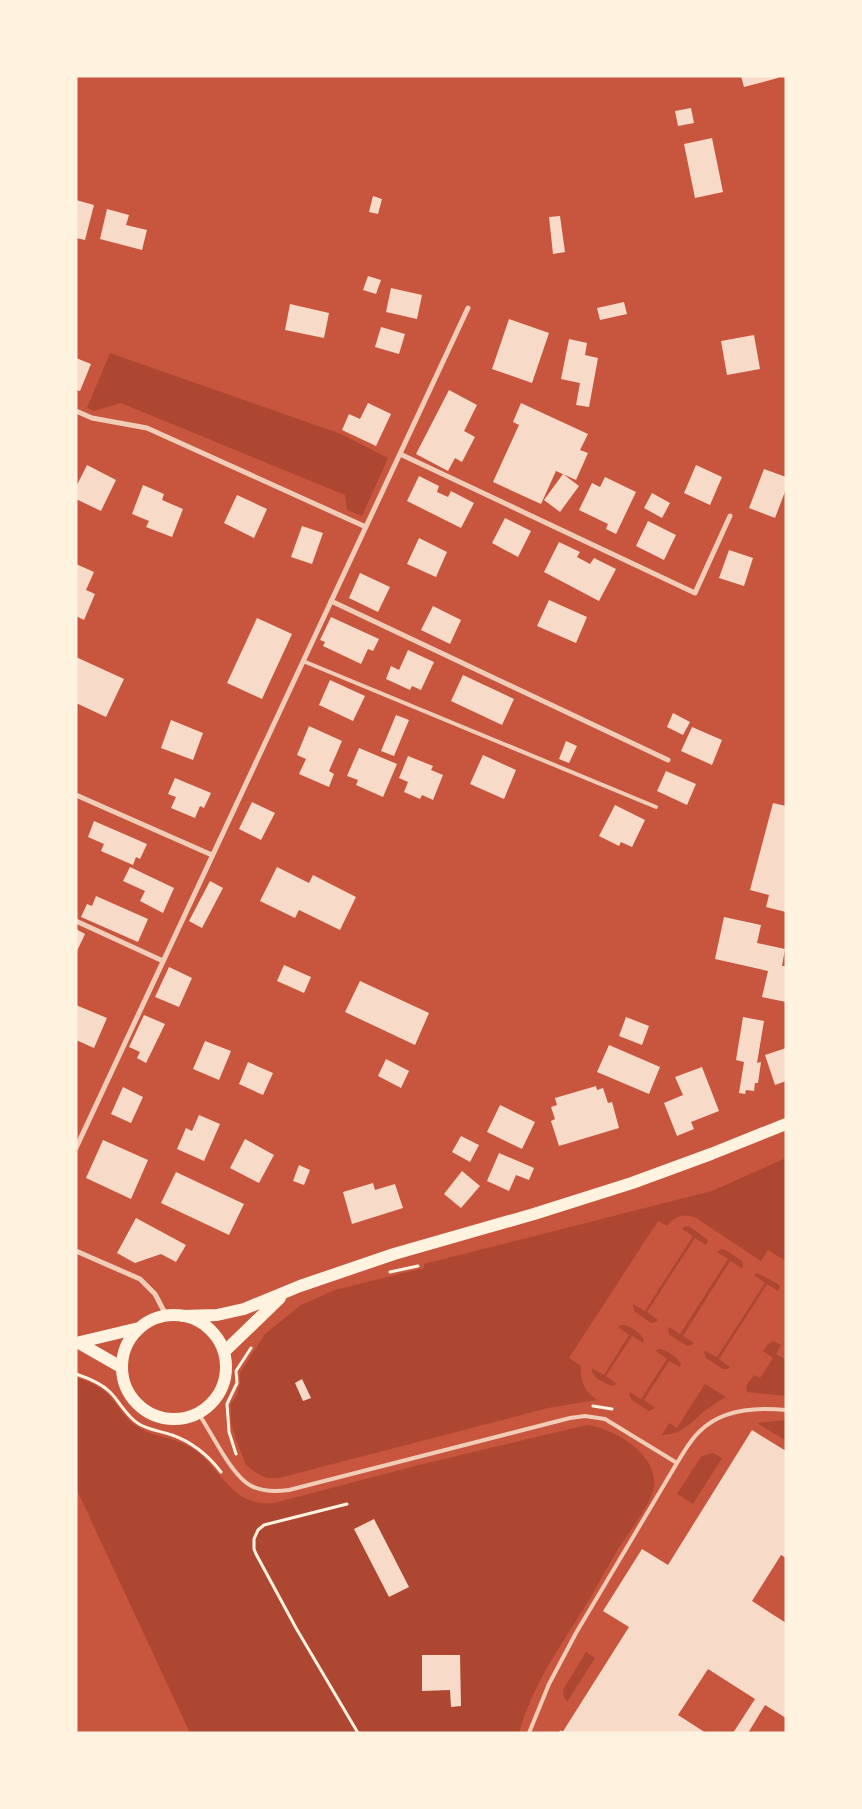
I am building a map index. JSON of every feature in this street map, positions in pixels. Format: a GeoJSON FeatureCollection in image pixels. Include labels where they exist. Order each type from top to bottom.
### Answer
{"type":"FeatureCollection","features":[{"type":"Feature","properties":{"kind":"main road"},"geometry":{"type":"LineString","coordinates":[[182,1316],[196,1320],[208,1328],[218,1339],[224,1352],[226,1370],[222,1387],[213,1402],[199,1414],[182,1420],[164,1419],[147,1412],[133,1401],[124,1385],[121,1367],[125,1349],[131,1337],[139,1328],[152,1320],[166,1316],[216,1315],[244,1309],[326,1276],[409,1249],[534,1214],[632,1183],[786,1124]]}},
{"type":"Feature","properties":{"kind":"main road"},"geometry":{"type":"LineString","coordinates":[[224,1352],[287,1291]]}},
{"type":"Feature","properties":{"kind":"main road"},"geometry":{"type":"LineString","coordinates":[[78,1343],[139,1328]]}},
{"type":"Feature","properties":{"kind":"main road"},"geometry":{"type":"LineString","coordinates":[[78,1343],[121,1367]]}},
{"type":"Feature","properties":{"kind":"street"},"geometry":{"type":"LineString","coordinates":[[76,1148],[468,308]]}},
{"type":"Feature","properties":{"kind":"street"},"geometry":{"type":"LineString","coordinates":[[76,412],[92,418],[148,428],[366,527]]}},
{"type":"Feature","properties":{"kind":"street"},"geometry":{"type":"LineString","coordinates":[[400,454],[695,593],[730,516]]}},
{"type":"Feature","properties":{"kind":"street"},"geometry":{"type":"LineString","coordinates":[[331,601],[668,760]]}},
{"type":"Feature","properties":{"kind":"street"},"geometry":{"type":"LineString","coordinates":[[76,795],[212,854]]}},
{"type":"Feature","properties":{"kind":"street"},"geometry":{"type":"LineString","coordinates":[[76,921],[163,961]]}},
{"type":"Feature","properties":{"kind":"street"},"geometry":{"type":"LineString","coordinates":[[76,1251],[140,1279],[155,1294],[166,1316]]}},
{"type":"Feature","properties":{"kind":"lane"},"geometry":{"type":"LineString","coordinates":[[303,661],[656,807]]}},
{"type":"Feature","properties":{"kind":"lane"},"geometry":{"type":"LineString","coordinates":[[529,1733],[549,1684],[576,1633],[695,1436],[715,1420],[746,1410],[786,1410]]}},
{"type":"Feature","properties":{"kind":"lane"},"geometry":{"type":"LineString","coordinates":[[199,1414],[235,1473],[244,1482],[269,1491],[289,1490],[570,1418],[585,1416],[605,1419],[677,1463]]}},
{"type":"Feature","properties":{"kind":"path"},"geometry":{"type":"LineString","coordinates":[[381,1274],[418,1266]]}},
{"type":"Feature","properties":{"kind":"path"},"geometry":{"type":"LineString","coordinates":[[76,1374],[94,1381],[105,1388],[138,1423],[191,1443],[212,1461],[227,1479],[243,1467],[231,1441],[227,1404],[237,1383],[236,1371],[251,1347]]}},
{"type":"Feature","properties":{"kind":"path"},"geometry":{"type":"LineString","coordinates":[[587,1406],[600,1406],[612,1409]]}},
{"type":"Feature","properties":{"kind":"path"},"geometry":{"type":"LineString","coordinates":[[347,1504],[270,1522],[258,1530],[255,1535],[254,1544],[256,1554],[296,1628],[358,1733]]}},
{"type":"Feature","properties":{"kind":"shaded area"},"geometry":{"type":"Polygon","coordinates":[[[110,353],[341,434],[388,458],[362,516],[347,510],[345,495],[121,403],[94,411],[87,408],[110,353]]]}},
{"type":"Feature","properties":{"kind":"shaded area"},"geometry":{"type":"Polygon","coordinates":[[[786,1158],[786,1261],[768,1250],[761,1261],[692,1216],[680,1216],[667,1226],[658,1221],[569,1358],[581,1366],[581,1376],[584,1385],[597,1400],[548,1408],[279,1478],[267,1478],[256,1473],[246,1465],[231,1422],[231,1404],[237,1395],[240,1373],[265,1334],[301,1305],[335,1290],[424,1268],[424,1264],[712,1191],[786,1158]]]}},
{"type":"Feature","properties":{"kind":"shaded area"},"geometry":{"type":"Polygon","coordinates":[[[685,1226],[690,1227],[708,1240],[706,1245],[695,1238],[647,1312],[658,1320],[651,1323],[634,1311],[633,1304],[645,1311],[693,1236],[682,1229],[685,1226]]]}},
{"type":"Feature","properties":{"kind":"shaded area"},"geometry":{"type":"Polygon","coordinates":[[[721,1249],[742,1261],[743,1266],[742,1268],[730,1261],[683,1336],[694,1343],[687,1346],[669,1334],[668,1328],[680,1334],[728,1259],[717,1252],[721,1249]]]}},
{"type":"Feature","properties":{"kind":"shaded area"},"geometry":{"type":"Polygon","coordinates":[[[757,1273],[778,1284],[780,1287],[778,1291],[767,1284],[719,1359],[730,1367],[723,1369],[706,1358],[704,1352],[717,1357],[765,1283],[754,1275],[757,1273]]]}},
{"type":"Feature","properties":{"kind":"shaded area"},"geometry":{"type":"Polygon","coordinates":[[[621,1325],[634,1330],[644,1340],[643,1343],[632,1336],[606,1376],[617,1384],[612,1386],[596,1377],[593,1374],[592,1368],[604,1375],[629,1335],[618,1327],[621,1325]]]}},
{"type":"Feature","properties":{"kind":"shaded area"},"geometry":{"type":"Polygon","coordinates":[[[773,1341],[781,1345],[776,1354],[786,1360],[786,1396],[747,1392],[746,1386],[754,1375],[760,1378],[773,1358],[763,1351],[773,1341]]]}},
{"type":"Feature","properties":{"kind":"shaded area"},"geometry":{"type":"Polygon","coordinates":[[[658,1349],[671,1354],[678,1359],[681,1365],[680,1367],[669,1361],[644,1400],[655,1408],[649,1411],[632,1400],[629,1395],[630,1392],[641,1399],[667,1359],[656,1351],[658,1349]]]}},
{"type":"Feature","properties":{"kind":"shaded area"},"geometry":{"type":"Polygon","coordinates":[[[76,1378],[101,1388],[128,1419],[141,1429],[175,1440],[200,1454],[235,1491],[246,1498],[258,1502],[274,1503],[419,1465],[587,1425],[598,1427],[621,1437],[641,1453],[649,1463],[653,1474],[654,1486],[644,1510],[617,1551],[539,1682],[519,1733],[190,1733],[76,1488],[76,1378]]]}},
{"type":"Feature","properties":{"kind":"shaded area"},"geometry":{"type":"Polygon","coordinates":[[[705,1384],[726,1397],[703,1412],[688,1426],[676,1432],[662,1435],[669,1423],[677,1428],[705,1384]]]}},
{"type":"Feature","properties":{"kind":"shaded area"},"geometry":{"type":"Polygon","coordinates":[[[786,1420],[786,1441],[757,1423],[786,1420]]]}},
{"type":"Feature","properties":{"kind":"shaded area"},"geometry":{"type":"Polygon","coordinates":[[[713,1453],[722,1458],[693,1504],[677,1494],[702,1456],[713,1453]]]}},
{"type":"Feature","properties":{"kind":"shaded area"},"geometry":{"type":"Polygon","coordinates":[[[586,1652],[595,1658],[567,1702],[563,1690],[586,1652]]]}},
{"type":"Feature","properties":{"kind":"building"},"geometry":{"type":"Polygon","coordinates":[[[741,76],[778,76],[778,78],[744,87],[741,76]]]}},
{"type":"Feature","properties":{"kind":"building"},"geometry":{"type":"Polygon","coordinates":[[[691,108],[694,123],[678,126],[675,111],[691,108]]]}},
{"type":"Feature","properties":{"kind":"building"},"geometry":{"type":"Polygon","coordinates":[[[712,138],[723,192],[695,198],[684,144],[712,138]]]}},
{"type":"Feature","properties":{"kind":"building"},"geometry":{"type":"Polygon","coordinates":[[[373,196],[382,199],[378,214],[369,212],[373,196]]]}},
{"type":"Feature","properties":{"kind":"building"},"geometry":{"type":"Polygon","coordinates":[[[76,200],[94,205],[85,240],[76,238],[76,200]]]}},
{"type":"Feature","properties":{"kind":"building"},"geometry":{"type":"Polygon","coordinates":[[[107,209],[129,215],[126,225],[147,230],[142,250],[100,239],[107,209]]]}},
{"type":"Feature","properties":{"kind":"building"},"geometry":{"type":"Polygon","coordinates":[[[560,216],[565,252],[553,254],[549,217],[560,216]]]}},
{"type":"Feature","properties":{"kind":"building"},"geometry":{"type":"Polygon","coordinates":[[[368,276],[381,280],[376,294],[363,290],[368,276]]]}},
{"type":"Feature","properties":{"kind":"building"},"geometry":{"type":"Polygon","coordinates":[[[391,288],[422,295],[417,319],[386,312],[391,288]]]}},
{"type":"Feature","properties":{"kind":"building"},"geometry":{"type":"Polygon","coordinates":[[[624,302],[627,314],[600,320],[597,308],[624,302]]]}},
{"type":"Feature","properties":{"kind":"building"},"geometry":{"type":"Polygon","coordinates":[[[290,304],[329,313],[324,338],[285,330],[290,304]]]}},
{"type":"Feature","properties":{"kind":"building"},"geometry":{"type":"Polygon","coordinates":[[[509,319],[549,333],[532,383],[492,369],[509,319]]]}},
{"type":"Feature","properties":{"kind":"building"},"geometry":{"type":"Polygon","coordinates":[[[381,327],[405,334],[399,354],[375,347],[381,327]]]}},
{"type":"Feature","properties":{"kind":"building"},"geometry":{"type":"Polygon","coordinates":[[[754,335],[760,369],[727,375],[721,341],[754,335]]]}},
{"type":"Feature","properties":{"kind":"building"},"geometry":{"type":"Polygon","coordinates":[[[569,339],[587,343],[585,355],[598,358],[589,407],[576,405],[580,383],[561,379],[569,339]]]}},
{"type":"Feature","properties":{"kind":"building"},"geometry":{"type":"Polygon","coordinates":[[[76,358],[91,364],[80,391],[76,390],[76,358]]]}},
{"type":"Feature","properties":{"kind":"building"},"geometry":{"type":"Polygon","coordinates":[[[449,390],[477,405],[464,431],[475,437],[462,462],[455,458],[448,471],[416,454],[449,390]]]}},
{"type":"Feature","properties":{"kind":"building"},"geometry":{"type":"Polygon","coordinates":[[[368,403],[391,414],[376,446],[342,430],[349,414],[360,419],[368,403]]]}},
{"type":"Feature","properties":{"kind":"building"},"geometry":{"type":"Polygon","coordinates":[[[521,403],[588,434],[580,450],[588,453],[576,480],[556,471],[541,504],[493,482],[519,425],[513,422],[521,403]]]}},
{"type":"Feature","properties":{"kind":"building"},"geometry":{"type":"Polygon","coordinates":[[[87,465],[116,480],[101,511],[76,499],[76,487],[87,465]]]}},
{"type":"Feature","properties":{"kind":"building"},"geometry":{"type":"Polygon","coordinates":[[[696,465],[722,477],[710,505],[684,493],[696,465]]]}},
{"type":"Feature","properties":{"kind":"building"},"geometry":{"type":"Polygon","coordinates":[[[764,469],[786,477],[786,489],[775,518],[749,508],[764,469]]]}},
{"type":"Feature","properties":{"kind":"building"},"geometry":{"type":"Polygon","coordinates":[[[563,474],[579,486],[560,512],[544,500],[563,474]]]}},
{"type":"Feature","properties":{"kind":"building"},"geometry":{"type":"Polygon","coordinates":[[[419,476],[439,486],[437,492],[448,497],[451,491],[474,503],[461,528],[407,501],[419,476]]]}},
{"type":"Feature","properties":{"kind":"building"},"geometry":{"type":"Polygon","coordinates":[[[605,477],[636,492],[616,534],[606,529],[608,524],[579,510],[592,483],[600,487],[605,477]]]}},
{"type":"Feature","properties":{"kind":"building"},"geometry":{"type":"Polygon","coordinates":[[[143,485],[164,494],[162,500],[183,509],[172,537],[146,527],[149,521],[132,514],[143,485]]]}},
{"type":"Feature","properties":{"kind":"building"},"geometry":{"type":"Polygon","coordinates":[[[652,493],[670,503],[662,518],[644,508],[652,493]]]}},
{"type":"Feature","properties":{"kind":"building"},"geometry":{"type":"Polygon","coordinates":[[[237,495],[267,509],[254,538],[224,523],[237,495]]]}},
{"type":"Feature","properties":{"kind":"building"},"geometry":{"type":"Polygon","coordinates":[[[505,518],[531,531],[518,557],[492,543],[505,518]]]}},
{"type":"Feature","properties":{"kind":"building"},"geometry":{"type":"Polygon","coordinates":[[[648,521],[676,535],[664,560],[636,546],[648,521]]]}},
{"type":"Feature","properties":{"kind":"building"},"geometry":{"type":"Polygon","coordinates":[[[302,526],[323,533],[312,564],[291,557],[302,526]]]}},
{"type":"Feature","properties":{"kind":"building"},"geometry":{"type":"Polygon","coordinates":[[[419,538],[447,552],[436,577],[407,564],[419,538]]]}},
{"type":"Feature","properties":{"kind":"building"},"geometry":{"type":"Polygon","coordinates":[[[559,542],[580,552],[577,557],[590,564],[594,558],[616,569],[599,601],[544,572],[559,542]]]}},
{"type":"Feature","properties":{"kind":"building"},"geometry":{"type":"Polygon","coordinates":[[[729,550],[753,558],[744,586],[719,578],[729,550]]]}},
{"type":"Feature","properties":{"kind":"building"},"geometry":{"type":"Polygon","coordinates":[[[76,564],[94,572],[86,590],[95,594],[84,620],[76,616],[76,564]]]}},
{"type":"Feature","properties":{"kind":"building"},"geometry":{"type":"Polygon","coordinates":[[[360,573],[390,587],[378,612],[349,598],[360,573]]]}},
{"type":"Feature","properties":{"kind":"building"},"geometry":{"type":"Polygon","coordinates":[[[549,600],[587,617],[576,643],[537,626],[549,600]]]}},
{"type":"Feature","properties":{"kind":"building"},"geometry":{"type":"Polygon","coordinates":[[[433,606],[461,620],[450,644],[421,630],[433,606]]]}},
{"type":"Feature","properties":{"kind":"building"},"geometry":{"type":"Polygon","coordinates":[[[331,617],[379,639],[373,651],[368,649],[361,664],[323,646],[325,642],[320,640],[331,617]]]}},
{"type":"Feature","properties":{"kind":"building"},"geometry":{"type":"Polygon","coordinates":[[[257,618],[292,634],[262,699],[227,683],[257,618]]]}},
{"type":"Feature","properties":{"kind":"building"},"geometry":{"type":"Polygon","coordinates":[[[408,650],[434,662],[421,690],[412,686],[410,690],[386,679],[391,666],[399,670],[408,650]]]}},
{"type":"Feature","properties":{"kind":"building"},"geometry":{"type":"Polygon","coordinates":[[[76,657],[124,679],[106,717],[76,703],[76,657]]]}},
{"type":"Feature","properties":{"kind":"building"},"geometry":{"type":"Polygon","coordinates":[[[463,675],[514,699],[502,725],[451,701],[463,675]]]}},
{"type":"Feature","properties":{"kind":"building"},"geometry":{"type":"Polygon","coordinates":[[[330,680],[365,696],[353,721],[319,705],[330,680]]]}},
{"type":"Feature","properties":{"kind":"building"},"geometry":{"type":"Polygon","coordinates":[[[673,713],[690,722],[683,735],[667,727],[673,713]]]}},
{"type":"Feature","properties":{"kind":"building"},"geometry":{"type":"Polygon","coordinates":[[[396,715],[409,720],[394,756],[381,751],[396,715]]]}},
{"type":"Feature","properties":{"kind":"building"},"geometry":{"type":"Polygon","coordinates":[[[171,720],[203,733],[193,760],[161,748],[171,720]]]}},
{"type":"Feature","properties":{"kind":"building"},"geometry":{"type":"Polygon","coordinates":[[[309,726],[342,741],[329,771],[334,774],[329,787],[299,774],[306,759],[297,755],[309,726]]]}},
{"type":"Feature","properties":{"kind":"building"},"geometry":{"type":"Polygon","coordinates":[[[692,727],[722,740],[712,765],[681,751],[692,727]]]}},
{"type":"Feature","properties":{"kind":"building"},"geometry":{"type":"Polygon","coordinates":[[[566,741],[577,746],[569,763],[559,759],[566,741]]]}},
{"type":"Feature","properties":{"kind":"building"},"geometry":{"type":"Polygon","coordinates":[[[359,748],[397,764],[383,797],[356,785],[358,780],[347,776],[359,748]]]}},
{"type":"Feature","properties":{"kind":"building"},"geometry":{"type":"Polygon","coordinates":[[[483,755],[516,770],[504,799],[470,784],[483,755]]]}},
{"type":"Feature","properties":{"kind":"building"},"geometry":{"type":"Polygon","coordinates":[[[408,756],[433,766],[431,770],[443,775],[433,800],[422,795],[420,799],[404,792],[408,782],[399,778],[408,756]]]}},
{"type":"Feature","properties":{"kind":"building"},"geometry":{"type":"Polygon","coordinates":[[[666,771],[696,784],[687,805],[657,791],[666,771]]]}},
{"type":"Feature","properties":{"kind":"building"},"geometry":{"type":"Polygon","coordinates":[[[175,778],[211,793],[204,808],[200,806],[195,818],[171,808],[176,797],[168,794],[175,778]]]}},
{"type":"Feature","properties":{"kind":"building"},"geometry":{"type":"Polygon","coordinates":[[[252,802],[275,813],[261,840],[239,829],[252,802]]]}},
{"type":"Feature","properties":{"kind":"building"},"geometry":{"type":"Polygon","coordinates":[[[773,803],[786,806],[786,912],[766,907],[769,895],[750,890],[773,803]]]}},
{"type":"Feature","properties":{"kind":"building"},"geometry":{"type":"Polygon","coordinates":[[[615,805],[645,820],[632,847],[621,842],[619,846],[599,836],[615,805]]]}},
{"type":"Feature","properties":{"kind":"building"},"geometry":{"type":"Polygon","coordinates":[[[94,821],[147,844],[140,859],[136,857],[133,865],[101,851],[104,844],[88,837],[94,821]]]}},
{"type":"Feature","properties":{"kind":"building"},"geometry":{"type":"Polygon","coordinates":[[[130,867],[174,888],[163,913],[140,901],[145,891],[123,881],[130,867]]]}},
{"type":"Feature","properties":{"kind":"building"},"geometry":{"type":"Polygon","coordinates":[[[277,867],[309,883],[313,875],[356,897],[340,930],[299,910],[295,918],[260,901],[277,867]]]}},
{"type":"Feature","properties":{"kind":"building"},"geometry":{"type":"Polygon","coordinates":[[[210,881],[223,888],[202,928],[189,921],[210,881]]]}},
{"type":"Feature","properties":{"kind":"building"},"geometry":{"type":"Polygon","coordinates":[[[96,896],[148,919],[138,942],[81,917],[87,904],[92,906],[96,896]]]}},
{"type":"Feature","properties":{"kind":"building"},"geometry":{"type":"Polygon","coordinates":[[[724,917],[761,925],[757,943],[785,949],[782,966],[786,966],[786,1002],[762,997],[768,971],[715,959],[724,917]]]}},
{"type":"Feature","properties":{"kind":"building"},"geometry":{"type":"Polygon","coordinates":[[[76,929],[85,934],[76,953],[76,929]]]}},
{"type":"Feature","properties":{"kind":"building"},"geometry":{"type":"Polygon","coordinates":[[[284,965],[311,977],[304,993],[277,981],[284,965]]]}},
{"type":"Feature","properties":{"kind":"building"},"geometry":{"type":"Polygon","coordinates":[[[169,967],[192,978],[179,1007],[155,997],[169,967]]]}},
{"type":"Feature","properties":{"kind":"building"},"geometry":{"type":"Polygon","coordinates":[[[360,981],[429,1013],[415,1045],[345,1012],[360,981]]]}},
{"type":"Feature","properties":{"kind":"building"},"geometry":{"type":"Polygon","coordinates":[[[76,1005],[107,1018],[94,1048],[76,1040],[76,1005]]]}},
{"type":"Feature","properties":{"kind":"building"},"geometry":{"type":"Polygon","coordinates":[[[144,1015],[165,1024],[146,1063],[137,1058],[140,1052],[129,1047],[144,1015]]]}},
{"type":"Feature","properties":{"kind":"building"},"geometry":{"type":"Polygon","coordinates":[[[626,1017],[649,1026],[642,1045],[619,1036],[626,1017]]]}},
{"type":"Feature","properties":{"kind":"building"},"geometry":{"type":"Polygon","coordinates":[[[743,1017],[764,1021],[757,1063],[761,1062],[758,1083],[755,1083],[754,1091],[746,1090],[745,1094],[739,1093],[744,1062],[736,1060],[743,1017]]]}},
{"type":"Feature","properties":{"kind":"building"},"geometry":{"type":"Polygon","coordinates":[[[205,1041],[231,1051],[219,1080],[193,1069],[205,1041]]]}},
{"type":"Feature","properties":{"kind":"building"},"geometry":{"type":"Polygon","coordinates":[[[609,1045],[660,1067],[649,1094],[597,1072],[609,1045]]]}},
{"type":"Feature","properties":{"kind":"building"},"geometry":{"type":"Polygon","coordinates":[[[786,1048],[786,1081],[775,1085],[765,1055],[786,1048]]]}},
{"type":"Feature","properties":{"kind":"building"},"geometry":{"type":"Polygon","coordinates":[[[386,1059],[409,1071],[401,1088],[378,1076],[386,1059]]]}},
{"type":"Feature","properties":{"kind":"building"},"geometry":{"type":"Polygon","coordinates":[[[248,1062],[273,1073],[263,1095],[239,1084],[248,1062]]]}},
{"type":"Feature","properties":{"kind":"building"},"geometry":{"type":"Polygon","coordinates":[[[702,1067],[719,1111],[691,1122],[694,1129],[677,1136],[664,1103],[683,1095],[675,1077],[702,1067]]]}},
{"type":"Feature","properties":{"kind":"building"},"geometry":{"type":"Polygon","coordinates":[[[596,1086],[597,1090],[603,1088],[608,1103],[612,1102],[619,1128],[559,1146],[551,1121],[555,1119],[551,1107],[557,1105],[555,1098],[596,1086]]]}},
{"type":"Feature","properties":{"kind":"building"},"geometry":{"type":"Polygon","coordinates":[[[123,1087],[143,1097],[131,1123],[111,1114],[123,1087]]]}},
{"type":"Feature","properties":{"kind":"building"},"geometry":{"type":"Polygon","coordinates":[[[500,1105],[535,1122],[522,1149],[487,1132],[500,1105]]]}},
{"type":"Feature","properties":{"kind":"building"},"geometry":{"type":"Polygon","coordinates":[[[199,1115],[220,1124],[204,1161],[177,1149],[186,1128],[192,1131],[199,1115]]]}},
{"type":"Feature","properties":{"kind":"building"},"geometry":{"type":"Polygon","coordinates":[[[461,1136],[479,1145],[470,1162],[452,1152],[461,1136]]]}},
{"type":"Feature","properties":{"kind":"building"},"geometry":{"type":"Polygon","coordinates":[[[245,1139],[274,1155],[259,1183],[230,1168],[245,1139]]]}},
{"type":"Feature","properties":{"kind":"building"},"geometry":{"type":"Polygon","coordinates":[[[103,1140],[148,1160],[131,1199],[86,1178],[103,1140]]]}},
{"type":"Feature","properties":{"kind":"building"},"geometry":{"type":"Polygon","coordinates":[[[499,1153],[534,1168],[529,1180],[516,1175],[509,1191],[487,1181],[499,1153]]]}},
{"type":"Feature","properties":{"kind":"building"},"geometry":{"type":"Polygon","coordinates":[[[299,1165],[310,1170],[304,1185],[293,1181],[299,1165]]]}},
{"type":"Feature","properties":{"kind":"building"},"geometry":{"type":"Polygon","coordinates":[[[462,1171],[480,1186],[461,1208],[444,1194],[462,1171]]]}},
{"type":"Feature","properties":{"kind":"building"},"geometry":{"type":"Polygon","coordinates":[[[176,1172],[244,1204],[229,1235],[161,1203],[176,1172]]]}},
{"type":"Feature","properties":{"kind":"building"},"geometry":{"type":"Polygon","coordinates":[[[373,1183],[375,1190],[395,1184],[403,1208],[352,1224],[343,1192],[373,1183]]]}},
{"type":"Feature","properties":{"kind":"building"},"geometry":{"type":"Polygon","coordinates":[[[136,1218],[186,1245],[176,1262],[161,1254],[135,1263],[117,1253],[136,1218]]]}},
{"type":"Feature","properties":{"kind":"building"},"geometry":{"type":"Polygon","coordinates":[[[302,1379],[311,1398],[303,1401],[295,1383],[302,1379]]]}},
{"type":"Feature","properties":{"kind":"building"},"geometry":{"type":"Polygon","coordinates":[[[752,1430],[786,1451],[786,1558],[781,1555],[752,1601],[786,1623],[786,1718],[765,1705],[748,1733],[733,1733],[755,1699],[708,1669],[678,1715],[706,1733],[562,1733],[629,1627],[603,1611],[642,1549],[668,1565],[752,1430]]]}},
{"type":"Feature","properties":{"kind":"building"},"geometry":{"type":"Polygon","coordinates":[[[374,1519],[409,1587],[389,1597],[354,1529],[374,1519]]]}},
{"type":"Feature","properties":{"kind":"building"},"geometry":{"type":"Polygon","coordinates":[[[422,1655],[460,1655],[461,1706],[451,1707],[450,1690],[422,1691],[422,1655]]]}}]}
